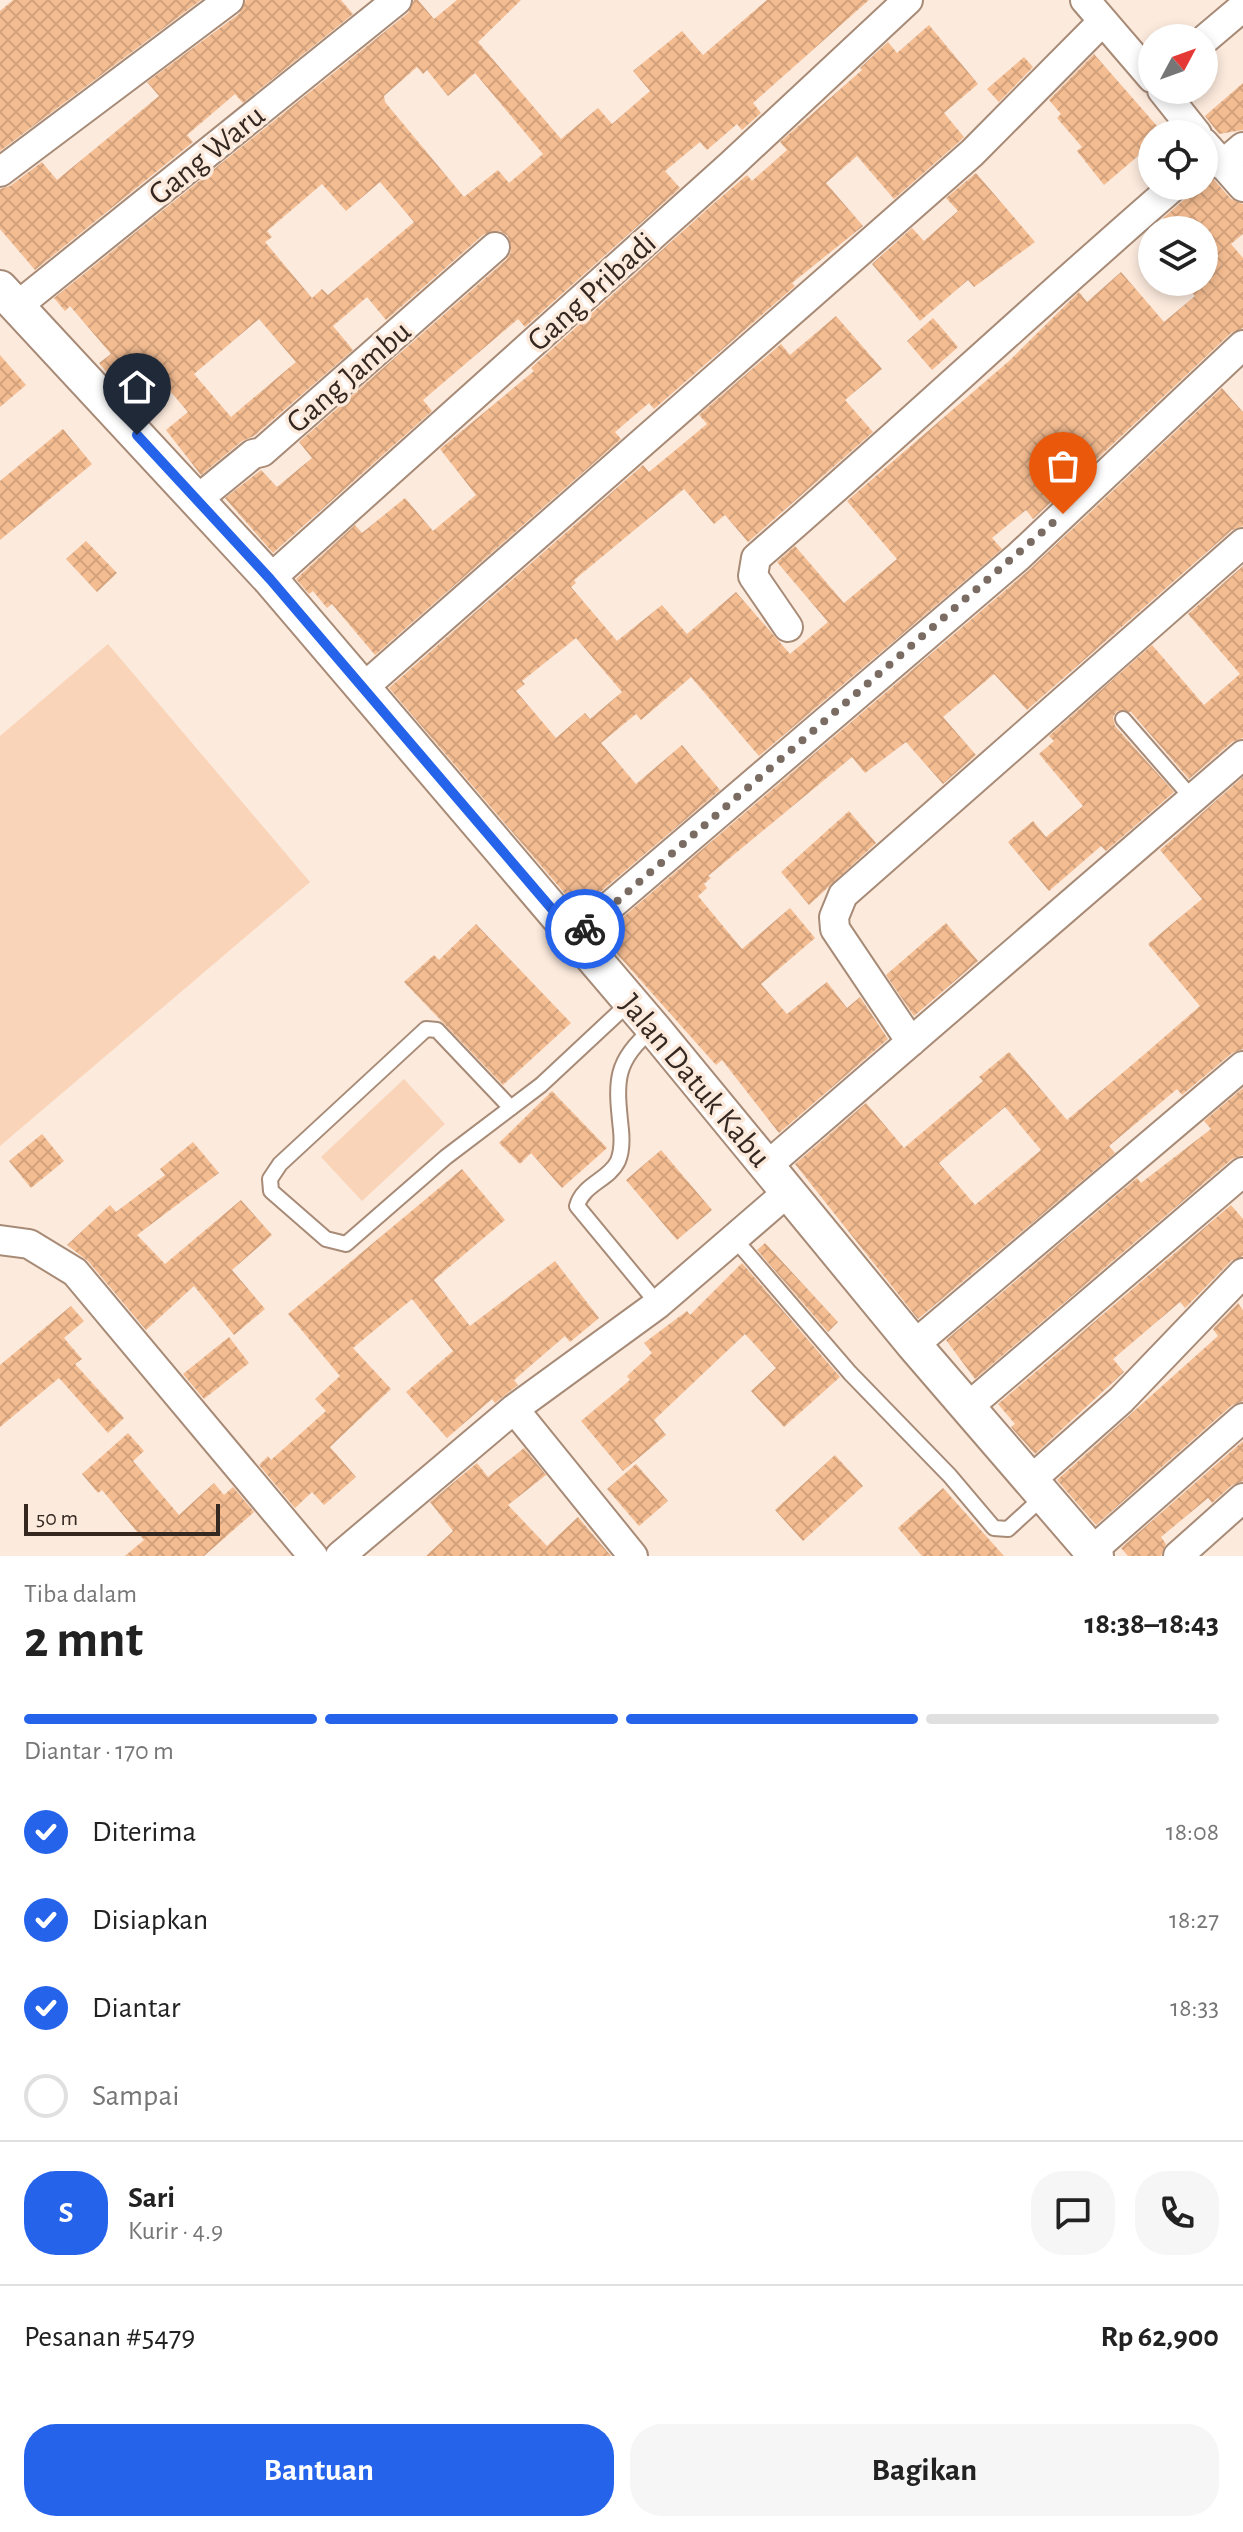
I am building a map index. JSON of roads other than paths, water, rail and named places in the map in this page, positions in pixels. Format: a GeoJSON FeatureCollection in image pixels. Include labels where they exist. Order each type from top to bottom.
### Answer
{"type":"FeatureCollection","features":[{"type":"Feature","properties":{"kind":"street"},"geometry":{"type":"LineString","coordinates":[[0,172],[229,0]]}},
{"type":"Feature","properties":{"kind":"street","name":"Gang Waru"},"geometry":{"type":"LineString","coordinates":[[8,298],[397,0]]}},
{"type":"Feature","properties":{"kind":"street","name":"Gang Pribadi"},"geometry":{"type":"LineString","coordinates":[[270,579],[731,165],[908,0]]}},
{"type":"Feature","properties":{"kind":"street"},"geometry":{"type":"LineString","coordinates":[[1218,28],[1243,7]]}},
{"type":"Feature","properties":{"kind":"street"},"geometry":{"type":"LineString","coordinates":[[363,688],[972,153],[1094,10],[1138,62]]}},
{"type":"Feature","properties":{"kind":"street"},"geometry":{"type":"LineString","coordinates":[[1174,104],[1188,120]]}},
{"type":"Feature","properties":{"kind":"street"},"geometry":{"type":"LineString","coordinates":[[1218,155],[1243,187]]}},
{"type":"Feature","properties":{"kind":"street"},"geometry":{"type":"LineString","coordinates":[[788,627],[753,576],[756,558],[908,425],[998,338],[1158,200]]}},
{"type":"Feature","properties":{"kind":"street","name":"Gang Jambu"},"geometry":{"type":"LineString","coordinates":[[198,499],[253,454],[262,452],[495,247]]}},
{"type":"Feature","properties":{"kind":"street","name":"Jalan Datuk Kabu"},"geometry":{"type":"LineString","coordinates":[[8,298],[270,579],[654,1029],[914,1345],[1094,1553]]}},
{"type":"Feature","properties":{"kind":"street"},"geometry":{"type":"LineString","coordinates":[[575,936],[1018,557],[1243,345]]}},
{"type":"Feature","properties":{"kind":"street"},"geometry":{"type":"LineString","coordinates":[[911,1042],[835,929],[834,917],[843,895],[1243,543]]}},
{"type":"Feature","properties":{"kind":"street"},"geometry":{"type":"LineString","coordinates":[[340,1556],[514,1409],[658,1304],[733,1237],[778,1179],[911,1042],[1243,755]]}},
{"type":"Feature","properties":{"kind":"street"},"geometry":{"type":"LineString","coordinates":[[914,1345],[1243,1066]]}},
{"type":"Feature","properties":{"kind":"street"},"geometry":{"type":"LineString","coordinates":[[968,1407],[1243,1172]]}},
{"type":"Feature","properties":{"kind":"street"},"geometry":{"type":"LineString","coordinates":[[0,1240],[29,1244],[75,1272],[313,1556]]}},
{"type":"Feature","properties":{"kind":"street"},"geometry":{"type":"LineString","coordinates":[[1037,1488],[1243,1273]]}},
{"type":"Feature","properties":{"kind":"street"},"geometry":{"type":"LineString","coordinates":[[514,1409],[633,1556]]}},
{"type":"Feature","properties":{"kind":"street"},"geometry":{"type":"LineString","coordinates":[[1094,1553],[1243,1418]]}},
{"type":"Feature","properties":{"kind":"street"},"geometry":{"type":"LineString","coordinates":[[1178,1556],[1243,1498]]}},
{"type":"Feature","properties":{"kind":"lane"},"geometry":{"type":"LineString","coordinates":[[1123,719],[1192,798]]}},
{"type":"Feature","properties":{"kind":"lane"},"geometry":{"type":"LineString","coordinates":[[511,1108],[437,1030],[426,1029],[280,1164],[270,1179],[271,1191],[326,1239],[346,1244],[446,1157],[511,1108],[541,1085],[631,1002]]}},
{"type":"Feature","properties":{"kind":"lane"},"geometry":{"type":"LineString","coordinates":[[654,1029],[638,1042],[617,1074],[622,1140],[616,1165],[580,1196],[577,1206],[658,1304]]}},
{"type":"Feature","properties":{"kind":"lane"},"geometry":{"type":"LineString","coordinates":[[733,1237],[850,1373],[950,1476],[994,1528],[999,1531],[1008,1529],[1037,1488]]}}]}
